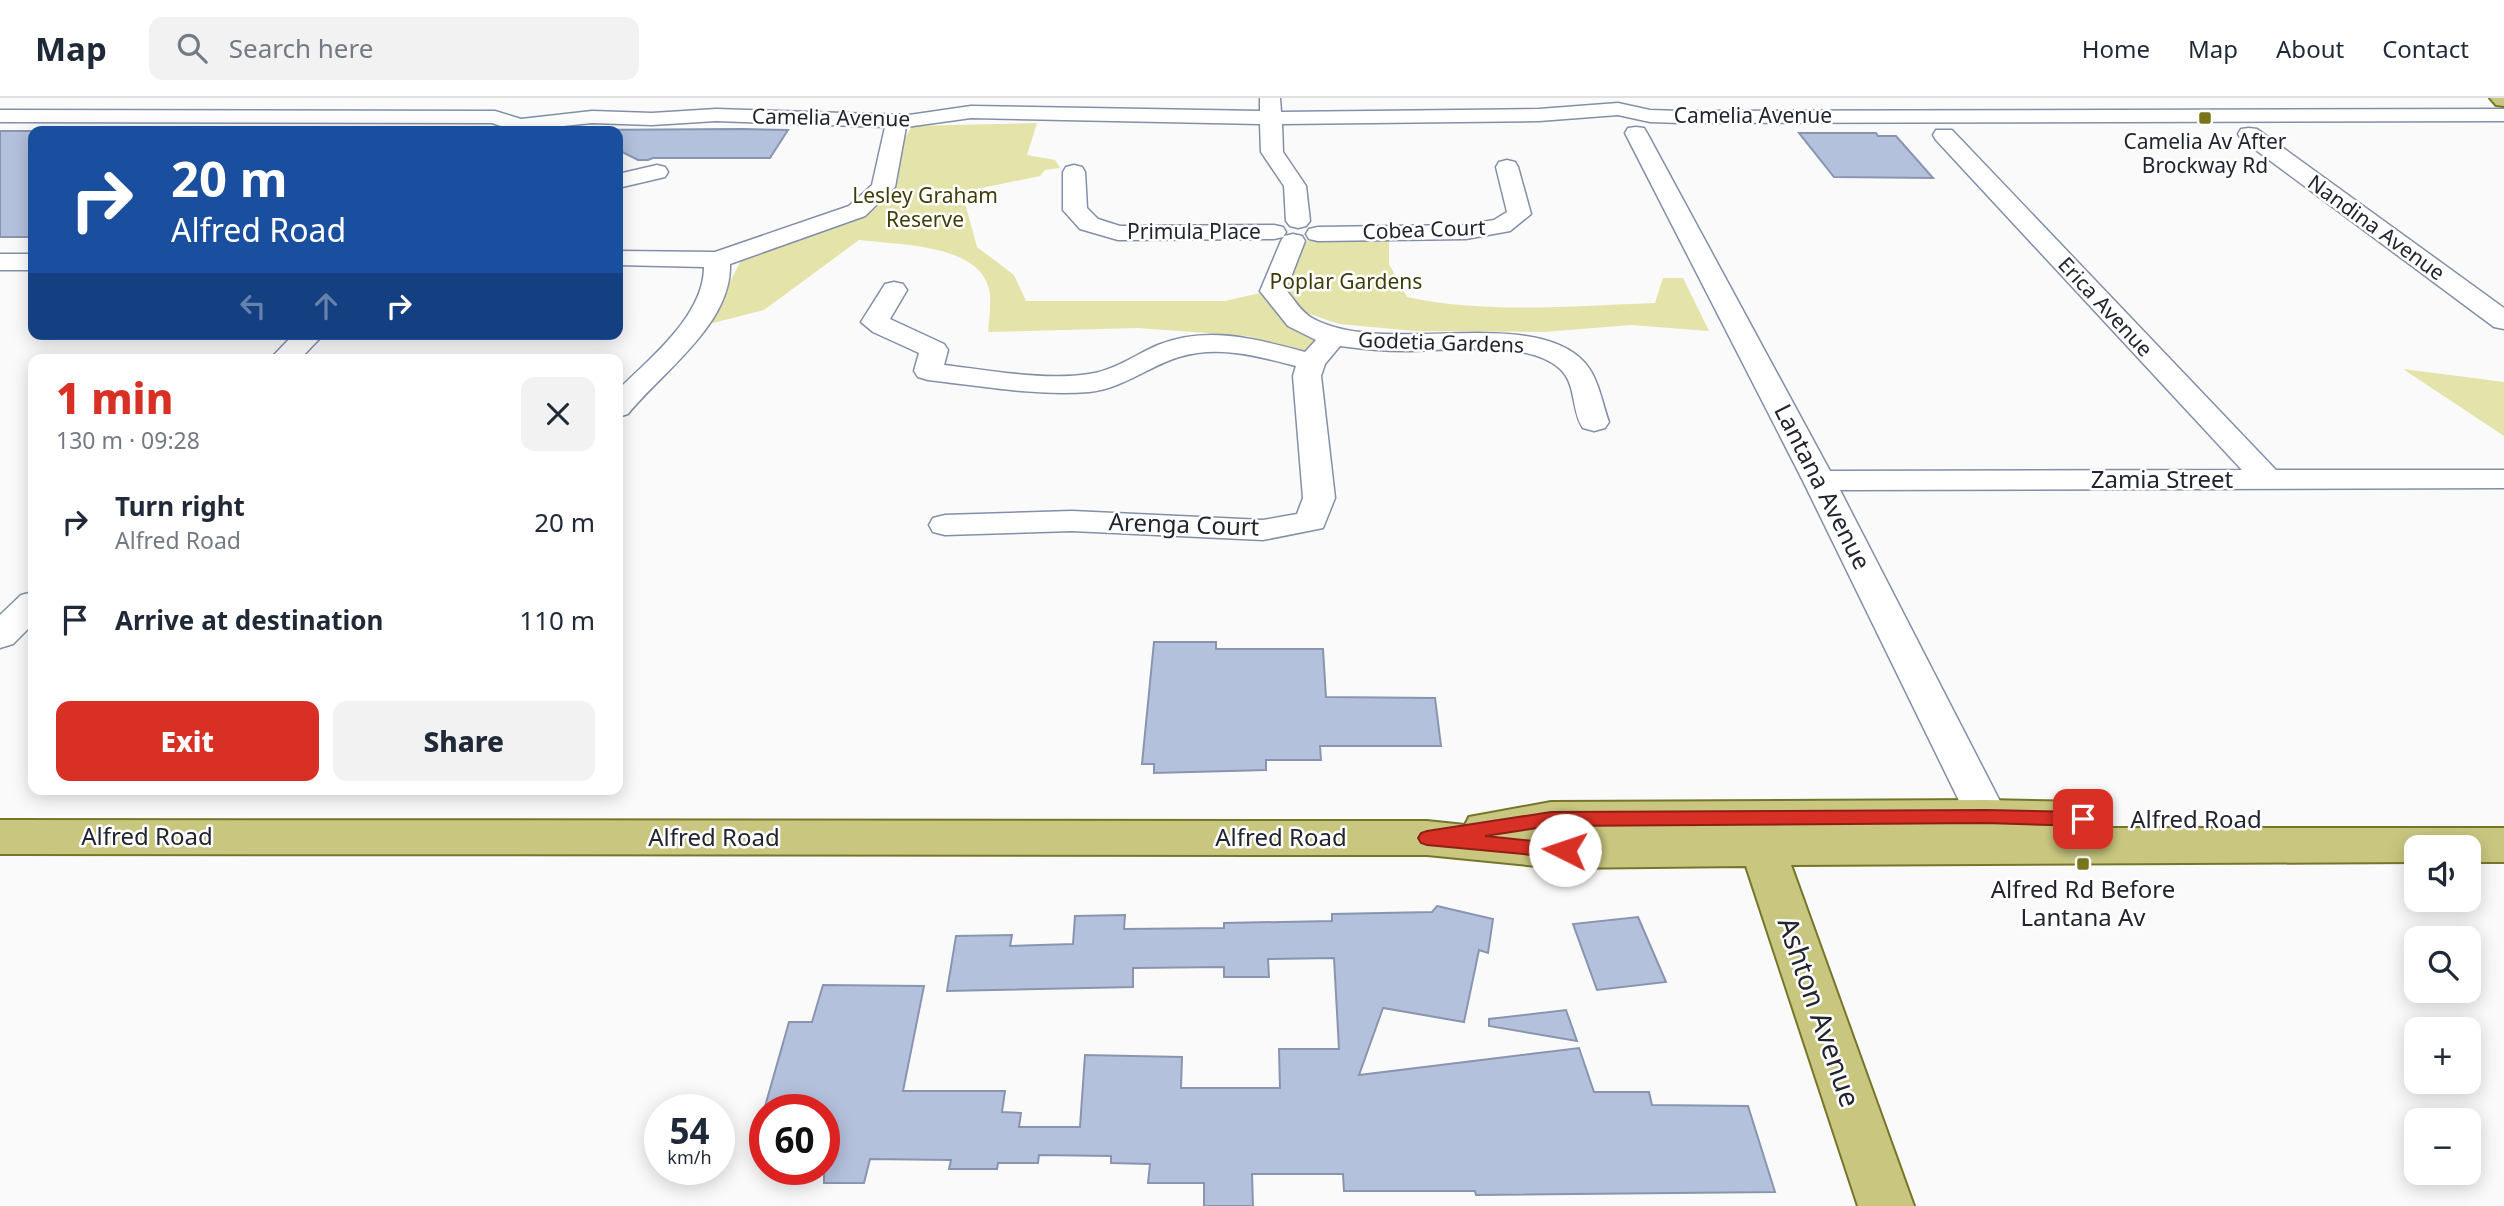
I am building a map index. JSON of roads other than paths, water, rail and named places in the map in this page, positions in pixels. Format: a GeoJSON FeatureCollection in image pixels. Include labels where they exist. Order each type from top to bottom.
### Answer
{"type":"FeatureCollection","features":[{"type":"Feature","properties":{"kind":"main road","name":"Alfred Road"},"geometry":{"type":"LineString","coordinates":[[1994,831],[2132,821],[2504,820]]}},
{"type":"Feature","properties":{"kind":"main road","name":"Alfred Road"},"geometry":{"type":"LineString","coordinates":[[0,837],[1427,838],[1558,850],[1757,833],[1994,831],[2504,845]]}},
{"type":"Feature","properties":{"kind":"main road","name":"Ashton Avenue"},"geometry":{"type":"LineString","coordinates":[[1757,833],[1886,1206]]}},
{"type":"Feature","properties":{"kind":"street"},"geometry":{"type":"LineString","coordinates":[[0,101],[9,98]]}},
{"type":"Feature","properties":{"kind":"street","name":"Camelia Avenue"},"geometry":{"type":"LineString","coordinates":[[535,126],[592,117],[652,119],[716,115],[897,121],[971,112],[1271,108],[1539,116],[1621,113],[1681,117],[2504,115]]}},
{"type":"Feature","properties":{"kind":"street","name":"Godetia Gardens"},"geometry":{"type":"LineString","coordinates":[[1271,108],[1272,152],[1295,186],[1296,232],[1273,291],[1301,323],[1333,337],[1385,342],[1518,343],[1551,350],[1576,368],[1594,422]]}},
{"type":"Feature","properties":{"kind":"street","name":"Lantana Avenue"},"geometry":{"type":"LineString","coordinates":[[1621,113],[1819,481],[1994,831]]}},
{"type":"Feature","properties":{"kind":"street","name":"Camelia Avenue"},"geometry":{"type":"LineString","coordinates":[[0,116],[495,117],[511,126]]}},
{"type":"Feature","properties":{"kind":"street"},"geometry":{"type":"LineString","coordinates":[[180,126],[194,117]]}},
{"type":"Feature","properties":{"kind":"street"},"geometry":{"type":"LineString","coordinates":[[623,258],[717,260],[858,211],[883,187],[897,121]]}},
{"type":"Feature","properties":{"kind":"street","name":"Nandina Avenue"},"geometry":{"type":"LineString","coordinates":[[2249,134],[2504,321]]}},
{"type":"Feature","properties":{"kind":"street","name":"Erica Avenue"},"geometry":{"type":"LineString","coordinates":[[1944,135],[2267,479]]}},
{"type":"Feature","properties":{"kind":"street","name":"Cobea Court"},"geometry":{"type":"LineString","coordinates":[[1296,232],[1466,232],[1501,226],[1519,214],[1507,167]]}},
{"type":"Feature","properties":{"kind":"street"},"geometry":{"type":"LineString","coordinates":[[623,180],[657,172]]}},
{"type":"Feature","properties":{"kind":"street","name":"Primula Place"},"geometry":{"type":"LineString","coordinates":[[1074,172],[1072,179],[1075,210],[1089,224],[1118,233],[1296,232]]}},
{"type":"Feature","properties":{"kind":"street"},"geometry":{"type":"LineString","coordinates":[[623,399],[665,361],[704,310],[720,273],[717,260]]}},
{"type":"Feature","properties":{"kind":"street"},"geometry":{"type":"LineString","coordinates":[[0,262],[28,262]]}},
{"type":"Feature","properties":{"kind":"street"},"geometry":{"type":"LineString","coordinates":[[894,290],[875,322],[934,349],[928,371],[1021,383],[1091,383],[1122,373],[1170,350],[1214,343],[1241,343],[1311,362],[1333,337]]}},
{"type":"Feature","properties":{"kind":"street"},"geometry":{"type":"LineString","coordinates":[[289,354],[304,340]]}},
{"type":"Feature","properties":{"kind":"street","name":"Arenga Court"},"geometry":{"type":"LineString","coordinates":[[945,525],[1072,521],[1263,530],[1311,521],[1319,498],[1307,376],[1311,362]]}},
{"type":"Feature","properties":{"kind":"street","name":"Zamia Street"},"geometry":{"type":"LineString","coordinates":[[1819,481],[2504,479]]}},
{"type":"Feature","properties":{"kind":"street"},"geometry":{"type":"LineString","coordinates":[[0,636],[28,608]]}},
{"type":"Feature","properties":{"kind":"place","name":"Camelia Av After Brockway Rd"},"geometry":{"type":"Point","coordinates":[2205,118]}},
{"type":"Feature","properties":{"kind":"place","name":"Alfred Rd Before Lantana Av"},"geometry":{"type":"Point","coordinates":[2083,864]}},
{"type":"Feature","properties":{"kind":"park label","name":"Lesley Graham Reserve"},"geometry":{"type":"Point","coordinates":[925,208]}},
{"type":"Feature","properties":{"kind":"park label","name":"Poplar Gardens"},"geometry":{"type":"Point","coordinates":[1346,282]}}]}
